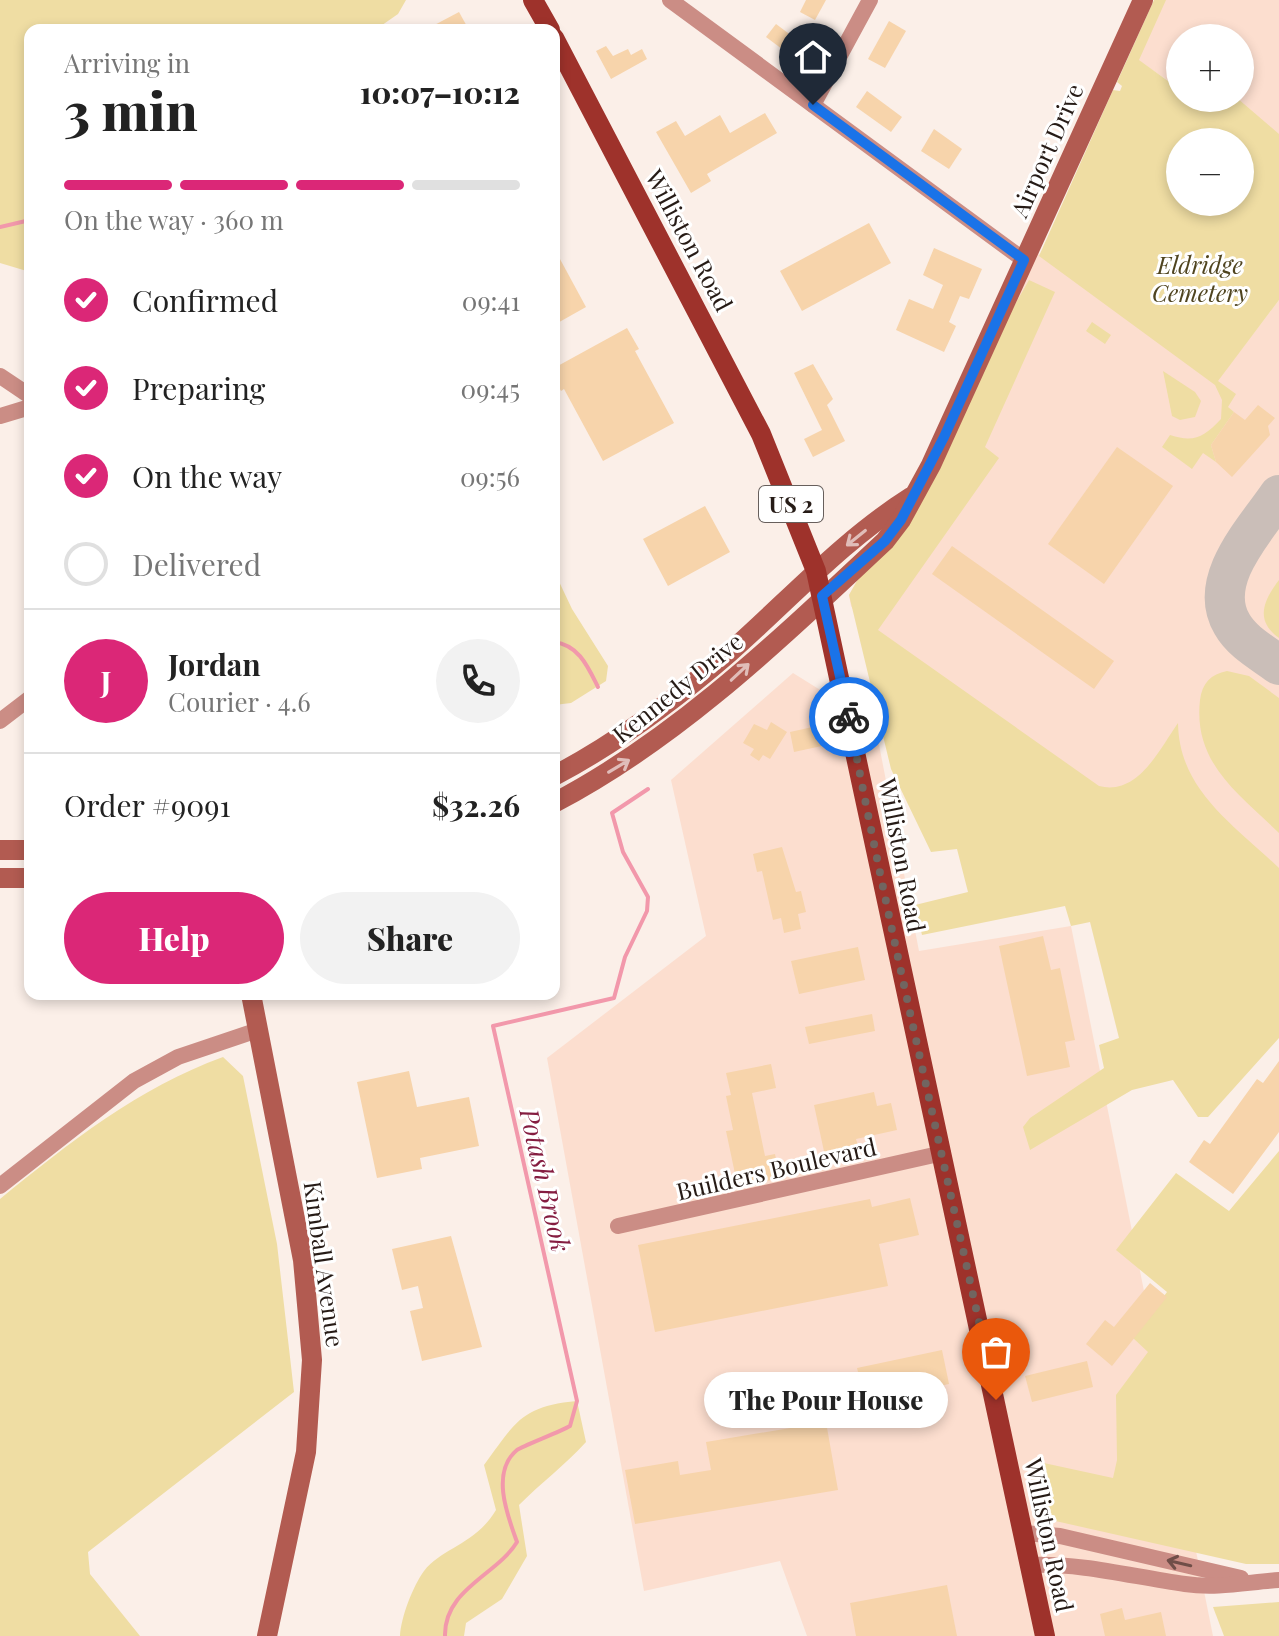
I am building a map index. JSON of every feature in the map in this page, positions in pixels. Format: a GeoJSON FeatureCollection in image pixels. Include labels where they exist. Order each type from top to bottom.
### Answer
{"type":"FeatureCollection","features":[{"type":"Feature","properties":{"kind":"main road"},"geometry":{"type":"LineString","coordinates":[[533,0],[547,24]]}},
{"type":"Feature","properties":{"kind":"main road","name":"Airport Drive"},"geometry":{"type":"LineString","coordinates":[[822,596],[885,541],[914,495],[1143,0]]}},
{"type":"Feature","properties":{"kind":"main road","name":"Williston Road"},"geometry":{"type":"LineString","coordinates":[[560,49],[761,434],[816,571],[886,911],[943,1153],[1045,1636]]}},
{"type":"Feature","properties":{"kind":"main road","name":"Airport Drive"},"geometry":{"type":"LineString","coordinates":[[816,571],[914,495]]}},
{"type":"Feature","properties":{"kind":"main road","name":"Kennedy Drive"},"geometry":{"type":"LineString","coordinates":[[560,773],[629,733],[684,690],[816,571]]}},
{"type":"Feature","properties":{"kind":"main road","name":"Kennedy Drive"},"geometry":{"type":"LineString","coordinates":[[560,800],[624,763],[713,697],[822,596]]}},
{"type":"Feature","properties":{"kind":"main road"},"geometry":{"type":"LineString","coordinates":[[680,722],[684,690]]}},
{"type":"Feature","properties":{"kind":"main road"},"geometry":{"type":"LineString","coordinates":[[0,850],[24,850]]}},
{"type":"Feature","properties":{"kind":"main road"},"geometry":{"type":"LineString","coordinates":[[0,878],[24,878]]}},
{"type":"Feature","properties":{"kind":"main road","name":"Kimball Avenue"},"geometry":{"type":"LineString","coordinates":[[252,1000],[303,1260],[312,1360],[306,1452],[267,1636]]}},
{"type":"Feature","properties":{"kind":"street"},"geometry":{"type":"LineString","coordinates":[[670,0],[1024,260]]}},
{"type":"Feature","properties":{"kind":"street"},"geometry":{"type":"LineString","coordinates":[[813,105],[870,0]]}},
{"type":"Feature","properties":{"kind":"street"},"geometry":{"type":"LineString","coordinates":[[0,376],[24,392]]}},
{"type":"Feature","properties":{"kind":"street"},"geometry":{"type":"LineString","coordinates":[[0,416],[24,409]]}},
{"type":"Feature","properties":{"kind":"street"},"geometry":{"type":"LineString","coordinates":[[0,721],[24,703]]}},
{"type":"Feature","properties":{"kind":"street"},"geometry":{"type":"LineString","coordinates":[[0,1186],[134,1081],[178,1057],[258,1030]]}},
{"type":"Feature","properties":{"kind":"street","name":"Builders Boulevard"},"geometry":{"type":"LineString","coordinates":[[618,1226],[943,1153]]}},
{"type":"Feature","properties":{"kind":"street"},"geometry":{"type":"LineString","coordinates":[[1024,1533],[1060,1536],[1255,1581]]}},
{"type":"Feature","properties":{"kind":"street"},"geometry":{"type":"LineString","coordinates":[[1030,1565],[1084,1566],[1187,1585],[1216,1586],[1279,1580]]}},
{"type":"Feature","properties":{"kind":"shaded area"},"geometry":{"type":"Polygon","coordinates":[[[1155,0],[1279,0],[1279,159],[1254,141],[1254,128],[1235,128],[1213,112],[1254,112],[1254,24],[1166,24],[1166,79],[1135,58],[1155,0]]]}},
{"type":"Feature","properties":{"kind":"shaded area"},"geometry":{"type":"Polygon","coordinates":[[[1038,253],[1217,381],[1279,300],[1279,968],[919,717],[851,606],[849,595],[1038,253]]]}},
{"type":"Feature","properties":{"kind":"shaded area"},"geometry":{"type":"Polygon","coordinates":[[[793,673],[875,724],[919,951],[1071,926],[1213,1636],[807,1636],[780,1561],[644,1591],[547,1058],[706,936],[671,780],[793,673]]]}},
{"type":"Feature","properties":{"kind":"green space"},"geometry":{"type":"Polygon","coordinates":[[[0,0],[406,0],[398,14],[384,24],[24,24],[24,270],[0,263],[0,0]]]}},
{"type":"Feature","properties":{"kind":"green space","name":"Eldridge Cemetery"},"geometry":{"type":"Polygon","coordinates":[[[1154,0],[1166,0],[1139,60],[1166,80],[1166,112],[1253,112],[1279,134],[1279,300],[1218,381],[1236,394],[1228,407],[1234,412],[1211,445],[1216,462],[1203,453],[1192,469],[1162,447],[1170,435],[1198,437],[1221,419],[1222,400],[1215,385],[1039,256],[1113,90],[1120,91],[1122,86],[1117,82],[1154,0]]]}},
{"type":"Feature","properties":{"kind":"green space"},"geometry":{"type":"Polygon","coordinates":[[[1029,280],[1055,292],[985,447],[999,458],[878,630],[1099,786],[1113,787],[1136,778],[1178,723],[1181,747],[1198,787],[1227,820],[1279,868],[1279,1038],[1208,1117],[1198,1117],[1173,1080],[1132,1090],[1030,1150],[1023,1127],[1030,1118],[1104,1068],[1099,1045],[1119,1038],[1090,922],[1071,926],[1065,906],[922,935],[915,905],[968,892],[957,849],[931,852],[891,769],[849,595],[1029,280]]]}},
{"type":"Feature","properties":{"kind":"green space"},"geometry":{"type":"Polygon","coordinates":[[[1092,322],[1111,335],[1105,344],[1086,331],[1092,322]]]}},
{"type":"Feature","properties":{"kind":"green space"},"geometry":{"type":"Polygon","coordinates":[[[1163,371],[1195,392],[1201,401],[1195,417],[1180,420],[1172,416],[1163,371]]]}},
{"type":"Feature","properties":{"kind":"green space"},"geometry":{"type":"Polygon","coordinates":[[[1279,580],[1279,638],[1266,624],[1264,610],[1279,580]]]}},
{"type":"Feature","properties":{"kind":"green space"},"geometry":{"type":"Polygon","coordinates":[[[560,584],[608,666],[606,681],[571,703],[560,704],[560,584]]]}},
{"type":"Feature","properties":{"kind":"green space"},"geometry":{"type":"Polygon","coordinates":[[[1227,671],[1249,676],[1279,698],[1279,833],[1234,790],[1211,759],[1204,742],[1200,722],[1203,689],[1216,674],[1227,671]]]}},
{"type":"Feature","properties":{"kind":"green space"},"geometry":{"type":"Polygon","coordinates":[[[223,1057],[243,1076],[277,1244],[294,1392],[88,1552],[90,1574],[140,1636],[0,1636],[0,1199],[106,1118],[162,1084],[223,1057]]]}},
{"type":"Feature","properties":{"kind":"green space"},"geometry":{"type":"Polygon","coordinates":[[[1279,1151],[1279,1564],[1246,1564],[1051,1520],[1037,1500],[1030,1460],[1113,1478],[1117,1460],[1116,1395],[1148,1352],[1133,1338],[1167,1292],[1116,1250],[1176,1173],[1229,1211],[1279,1151]]]}},
{"type":"Feature","properties":{"kind":"green space"},"geometry":{"type":"Polygon","coordinates":[[[577,1401],[586,1442],[519,1505],[527,1556],[502,1599],[466,1623],[464,1636],[400,1636],[408,1602],[424,1571],[440,1556],[479,1531],[496,1510],[484,1465],[504,1438],[531,1412],[558,1403],[577,1401]]]}},
{"type":"Feature","properties":{"kind":"green space"},"geometry":{"type":"Polygon","coordinates":[[[1279,1602],[1279,1636],[1224,1636],[1213,1607],[1279,1602]]]}},
{"type":"Feature","properties":{"kind":"building"},"geometry":{"type":"Polygon","coordinates":[[[806,0],[826,0],[815,20],[800,12],[806,0]]]}},
{"type":"Feature","properties":{"kind":"building"},"geometry":{"type":"Polygon","coordinates":[[[459,12],[466,24],[436,24],[459,12]]]}},
{"type":"Feature","properties":{"kind":"building"},"geometry":{"type":"Polygon","coordinates":[[[889,21],[906,31],[885,68],[868,59],[889,21]]]}},
{"type":"Feature","properties":{"kind":"building"},"geometry":{"type":"Polygon","coordinates":[[[776,24],[808,48],[798,61],[766,37],[776,24]]]}},
{"type":"Feature","properties":{"kind":"building"},"geometry":{"type":"Polygon","coordinates":[[[606,46],[613,56],[628,49],[631,55],[642,49],[647,59],[611,79],[596,51],[606,46]]]}},
{"type":"Feature","properties":{"kind":"building"},"geometry":{"type":"Polygon","coordinates":[[[867,91],[902,117],[891,132],[856,107],[867,91]]]}},
{"type":"Feature","properties":{"kind":"building"},"geometry":{"type":"Polygon","coordinates":[[[765,113],[777,133],[707,174],[711,181],[691,193],[656,132],[676,121],[685,136],[720,115],[730,133],[765,113]]]}},
{"type":"Feature","properties":{"kind":"building"},"geometry":{"type":"Polygon","coordinates":[[[934,129],[962,149],[949,169],[921,151],[934,129]]]}},
{"type":"Feature","properties":{"kind":"building"},"geometry":{"type":"Polygon","coordinates":[[[869,223],[891,263],[802,311],[780,271],[869,223]]]}},
{"type":"Feature","properties":{"kind":"building"},"geometry":{"type":"Polygon","coordinates":[[[934,248],[982,269],[969,299],[960,296],[949,322],[956,326],[944,352],[896,330],[909,299],[933,309],[943,285],[923,275],[934,248]]]}},
{"type":"Feature","properties":{"kind":"building"},"geometry":{"type":"Polygon","coordinates":[[[560,259],[586,307],[560,322],[560,259]]]}},
{"type":"Feature","properties":{"kind":"building"},"geometry":{"type":"Polygon","coordinates":[[[627,328],[639,349],[635,351],[674,423],[603,461],[564,389],[560,389],[560,365],[627,328]]]}},
{"type":"Feature","properties":{"kind":"building"},"geometry":{"type":"Polygon","coordinates":[[[813,364],[833,399],[827,405],[845,441],[813,457],[804,439],[822,430],[794,373],[813,364]]]}},
{"type":"Feature","properties":{"kind":"building"},"geometry":{"type":"Polygon","coordinates":[[[1258,405],[1275,418],[1268,426],[1270,435],[1232,477],[1216,462],[1211,445],[1234,412],[1245,420],[1258,405]]]}},
{"type":"Feature","properties":{"kind":"building"},"geometry":{"type":"Polygon","coordinates":[[[1117,447],[1173,486],[1104,584],[1048,544],[1117,447]]]}},
{"type":"Feature","properties":{"kind":"building"},"geometry":{"type":"Polygon","coordinates":[[[705,506],[730,552],[668,586],[643,539],[705,506]]]}},
{"type":"Feature","properties":{"kind":"building"},"geometry":{"type":"Polygon","coordinates":[[[952,546],[1114,661],[1094,689],[932,574],[952,546]]]}},
{"type":"Feature","properties":{"kind":"building"},"geometry":{"type":"Polygon","coordinates":[[[771,722],[787,732],[770,759],[763,755],[759,761],[750,755],[754,749],[743,743],[754,724],[767,730],[771,722]]]}},
{"type":"Feature","properties":{"kind":"building"},"geometry":{"type":"Polygon","coordinates":[[[826,724],[831,744],[794,752],[790,732],[826,724]]]}},
{"type":"Feature","properties":{"kind":"building"},"geometry":{"type":"Polygon","coordinates":[[[782,847],[796,892],[801,891],[806,912],[798,914],[801,929],[784,933],[781,918],[773,920],[762,871],[757,872],[753,854],[782,847]]]}},
{"type":"Feature","properties":{"kind":"building"},"geometry":{"type":"Polygon","coordinates":[[[1043,936],[1051,970],[1060,968],[1075,1040],[1065,1042],[1070,1067],[1027,1076],[999,946],[1043,936]]]}},
{"type":"Feature","properties":{"kind":"building"},"geometry":{"type":"Polygon","coordinates":[[[858,947],[865,980],[799,994],[791,961],[858,947]]]}},
{"type":"Feature","properties":{"kind":"building"},"geometry":{"type":"Polygon","coordinates":[[[872,1014],[875,1031],[809,1044],[805,1027],[872,1014]]]}},
{"type":"Feature","properties":{"kind":"building"},"geometry":{"type":"Polygon","coordinates":[[[1279,1061],[1279,1132],[1233,1194],[1189,1162],[1204,1140],[1210,1144],[1257,1079],[1263,1083],[1279,1061]]]}},
{"type":"Feature","properties":{"kind":"building"},"geometry":{"type":"Polygon","coordinates":[[[771,1064],[776,1088],[752,1093],[765,1156],[775,1154],[780,1178],[738,1188],[726,1131],[733,1130],[726,1096],[731,1095],[726,1073],[771,1064]]]}},
{"type":"Feature","properties":{"kind":"building"},"geometry":{"type":"Polygon","coordinates":[[[409,1071],[417,1107],[469,1097],[479,1146],[420,1158],[422,1169],[377,1178],[357,1082],[409,1071]]]}},
{"type":"Feature","properties":{"kind":"building"},"geometry":{"type":"Polygon","coordinates":[[[874,1092],[877,1106],[891,1103],[897,1130],[856,1139],[859,1149],[825,1156],[814,1105],[874,1092]]]}},
{"type":"Feature","properties":{"kind":"building"},"geometry":{"type":"Polygon","coordinates":[[[910,1198],[919,1235],[879,1244],[888,1286],[655,1332],[638,1245],[870,1199],[872,1207],[910,1198]]]}},
{"type":"Feature","properties":{"kind":"building"},"geometry":{"type":"Polygon","coordinates":[[[451,1236],[482,1347],[422,1361],[410,1311],[423,1308],[418,1286],[402,1290],[392,1249],[451,1236]]]}},
{"type":"Feature","properties":{"kind":"building"},"geometry":{"type":"Polygon","coordinates":[[[1150,1283],[1167,1297],[1112,1366],[1086,1344],[1105,1320],[1114,1327],[1150,1283]]]}},
{"type":"Feature","properties":{"kind":"building"},"geometry":{"type":"Polygon","coordinates":[[[942,1350],[949,1384],[865,1401],[857,1368],[942,1350]]]}},
{"type":"Feature","properties":{"kind":"building"},"geometry":{"type":"Polygon","coordinates":[[[1087,1361],[1093,1387],[1032,1402],[1025,1376],[1087,1361]]]}},
{"type":"Feature","properties":{"kind":"building"},"geometry":{"type":"Polygon","coordinates":[[[826,1422],[838,1490],[635,1524],[625,1470],[678,1461],[680,1475],[711,1470],[706,1442],[826,1422]]]}},
{"type":"Feature","properties":{"kind":"building"},"geometry":{"type":"Polygon","coordinates":[[[947,1585],[957,1636],[856,1636],[850,1603],[947,1585]]]}},
{"type":"Feature","properties":{"kind":"building"},"geometry":{"type":"Polygon","coordinates":[[[1122,1608],[1125,1620],[1161,1612],[1166,1636],[1105,1636],[1100,1614],[1122,1608]]]}},
{"type":"Feature","properties":{"kind":"waterway","name":"Potash Brook"},"geometry":{"type":"LineString","coordinates":[[0,227],[24,221]]}},
{"type":"Feature","properties":{"kind":"waterway","name":"Potash Brook"},"geometry":{"type":"LineString","coordinates":[[560,643],[576,652],[598,687]]}},
{"type":"Feature","properties":{"kind":"waterway","name":"Potash Brook"},"geometry":{"type":"LineString","coordinates":[[445,1636],[447,1620],[462,1594],[508,1554],[517,1542],[504,1495],[504,1470],[509,1459],[520,1448],[570,1426],[577,1401],[493,1026],[614,998],[625,957],[647,911],[648,897],[623,852],[612,813],[648,789]]}},
{"type":"Feature","properties":{"kind":"taxiway"},"geometry":{"type":"LineString","coordinates":[[1279,495],[1237,556],[1225,590],[1226,607],[1236,630],[1253,647],[1279,665]]}},
{"type":"Feature","properties":{"kind":"way so far"},"geometry":{"type":"LineString","coordinates":[[849,717],[886,911],[943,1153],[996,1400]]}},
{"type":"Feature","properties":{"kind":"place","name":"The Pour House"},"geometry":{"type":"Point","coordinates":[996,1400]}},
{"type":"Feature","properties":{"kind":"route"},"geometry":{"type":"LineString","coordinates":[[813,105],[1024,260],[931,465],[901,520],[885,541],[822,596],[849,717]]}}]}
